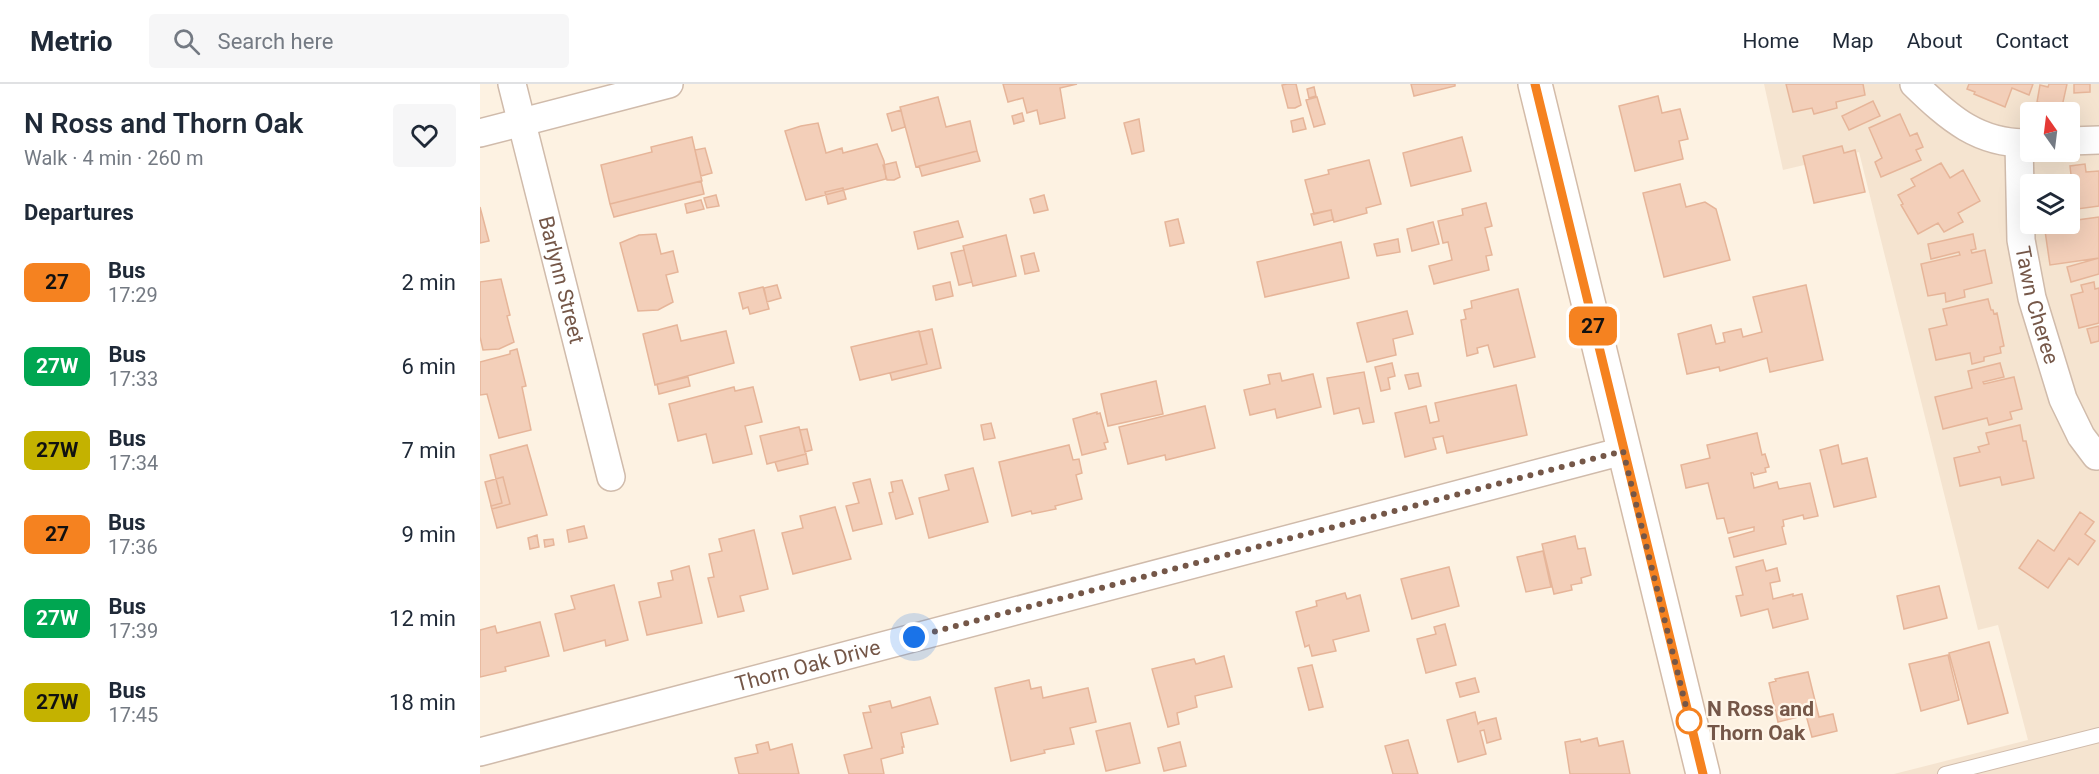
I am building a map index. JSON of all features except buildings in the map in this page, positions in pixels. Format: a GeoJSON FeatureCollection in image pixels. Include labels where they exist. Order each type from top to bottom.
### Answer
{"type":"FeatureCollection","features":[{"type":"Feature","properties":{"kind":"main road"},"geometry":{"type":"LineString","coordinates":[[1535,84],[1703,774]]}},
{"type":"Feature","properties":{"kind":"street","name":"Barlynn Street"},"geometry":{"type":"LineString","coordinates":[[512,84],[611,477]]}},
{"type":"Feature","properties":{"kind":"street"},"geometry":{"type":"LineString","coordinates":[[480,133],[669,84]]}},
{"type":"Feature","properties":{"kind":"street"},"geometry":{"type":"LineString","coordinates":[[1914,84],[1935,105],[1962,125],[2001,142],[2020,143]]}},
{"type":"Feature","properties":{"kind":"street"},"geometry":{"type":"LineString","coordinates":[[2080,141],[2099,140]]}},
{"type":"Feature","properties":{"kind":"street","name":"Tawn Cheree"},"geometry":{"type":"LineString","coordinates":[[2024,162],[2021,240],[2032,298],[2062,399],[2081,436],[2096,456]]}},
{"type":"Feature","properties":{"kind":"street","name":"Thorn Oak Drive"},"geometry":{"type":"LineString","coordinates":[[480,752],[1623,451]]}},
{"type":"Feature","properties":{"kind":"lane"},"geometry":{"type":"LineString","coordinates":[[1946,774],[2099,735]]}},
{"type":"Feature","properties":{"kind":"shaded area"},"geometry":{"type":"Polygon","coordinates":[[[1764,84],[2099,84],[2099,774],[1894,774],[2028,740],[1998,625],[1978,630],[1859,152],[1783,170],[1764,84]]]}},
{"type":"Feature","properties":{"kind":"bus line","name":"27"},"geometry":{"type":"LineString","coordinates":[[1535,84],[1703,774]]}},
{"type":"Feature","properties":{"kind":"place","name":"N Ross and Thorn Oak"},"geometry":{"type":"Point","coordinates":[1689,721]}},
{"type":"Feature","properties":{"kind":"route"},"geometry":{"type":"LineString","coordinates":[[914,637],[1623,451],[1690,723],[1689,721]]}}]}
